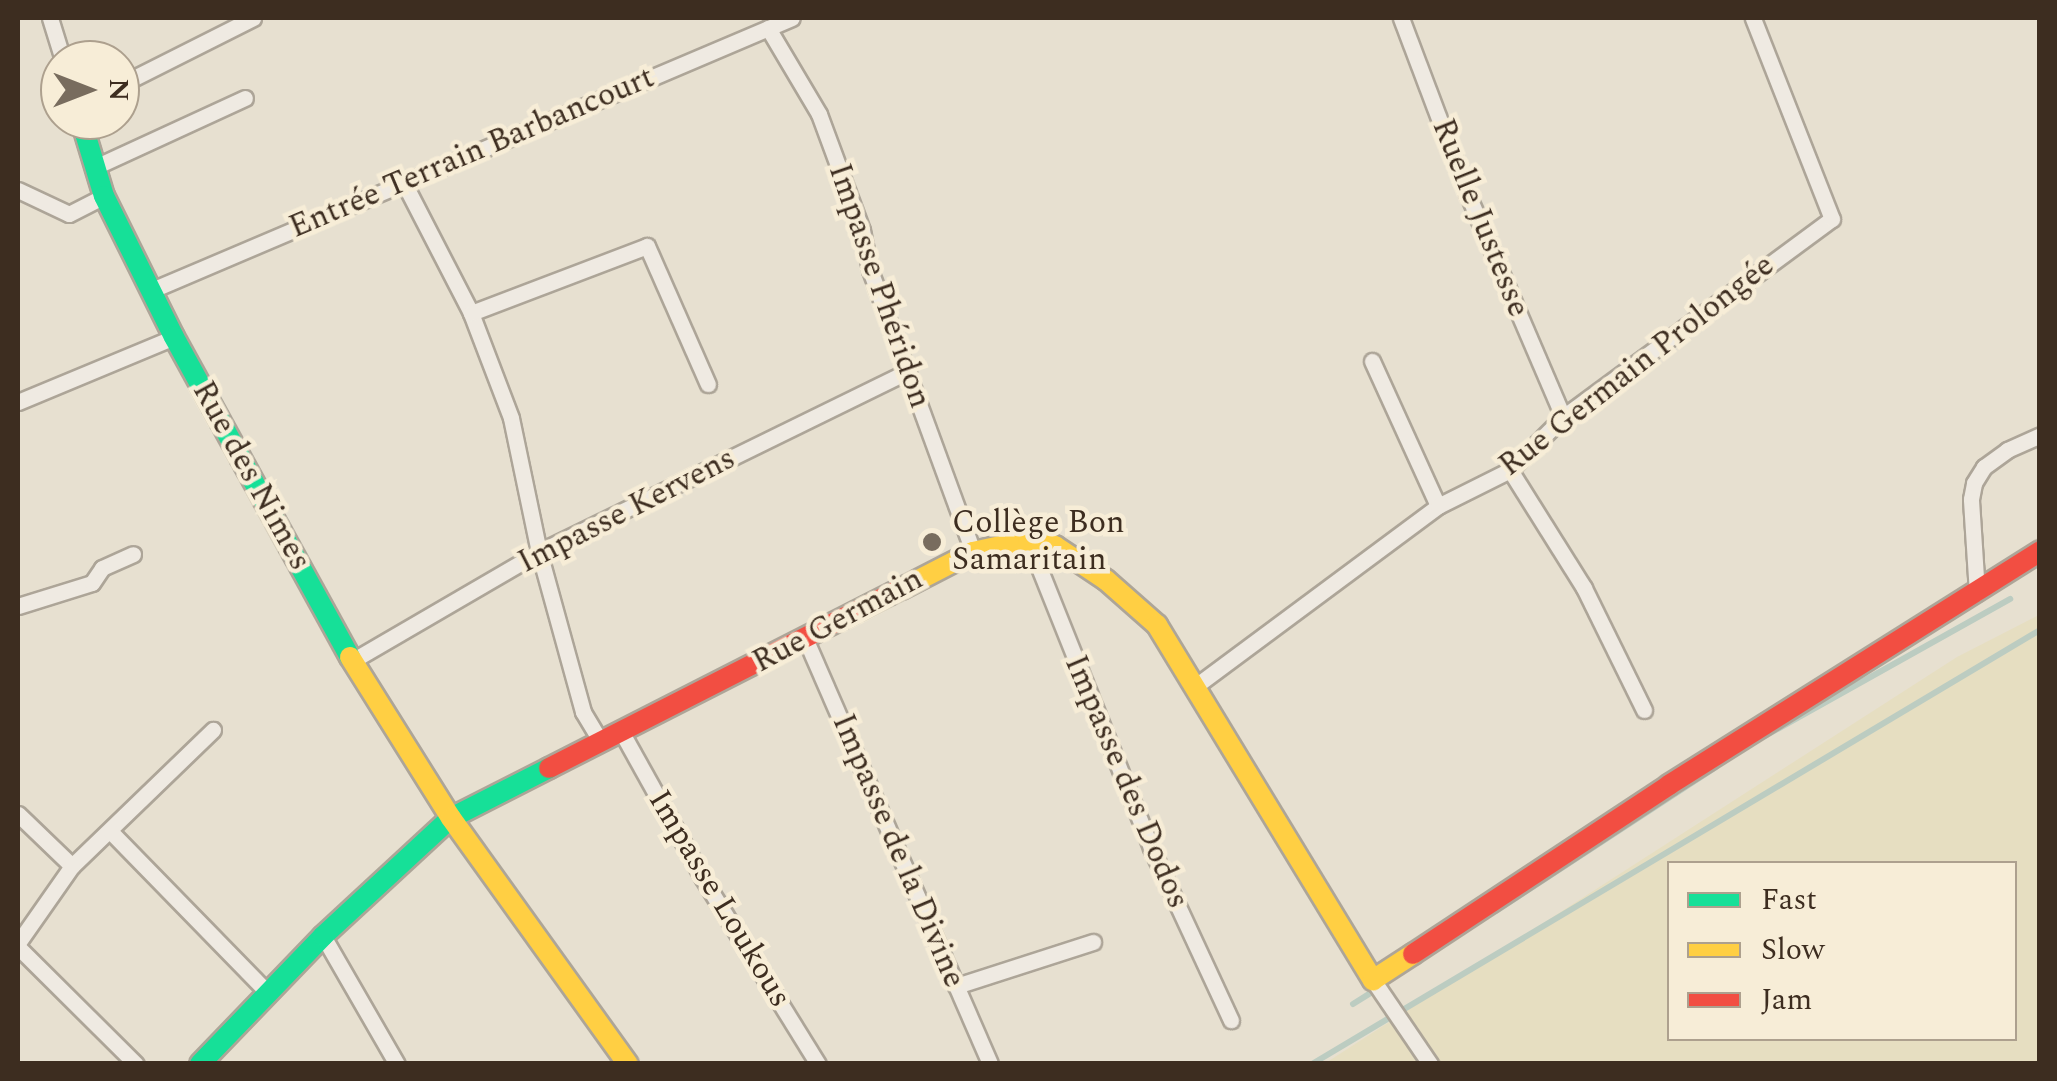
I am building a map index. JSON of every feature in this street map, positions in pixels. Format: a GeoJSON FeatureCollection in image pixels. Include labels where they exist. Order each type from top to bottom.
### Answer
{"type":"FeatureCollection","features":[{"type":"Feature","properties":{"kind":"street"},"geometry":{"type":"LineString","coordinates":[[140,75],[252,18]]}},
{"type":"Feature","properties":{"kind":"street","name":"Entrée Terrain Barbancourt"},"geometry":{"type":"LineString","coordinates":[[152,290],[792,18]]}},
{"type":"Feature","properties":{"kind":"street","name":"Ruelle Justesse"},"geometry":{"type":"LineString","coordinates":[[1401,18],[1468,195],[1563,417]]}},
{"type":"Feature","properties":{"kind":"street","name":"Rue Germain Prolongée"},"geometry":{"type":"LineString","coordinates":[[1196,685],[1438,506],[1510,470],[1563,417],[1832,218],[1753,18]]}},
{"type":"Feature","properties":{"kind":"street","name":"Impasse Phéridon"},"geometry":{"type":"LineString","coordinates":[[768,28],[819,114],[973,552]]}},
{"type":"Feature","properties":{"kind":"street"},"geometry":{"type":"LineString","coordinates":[[95,167],[245,98]]}},
{"type":"Feature","properties":{"kind":"street","name":"Rue des Nimes"},"geometry":{"type":"LineString","coordinates":[[87,140],[104,196],[174,337],[352,661],[451,818],[628,1064]]}},
{"type":"Feature","properties":{"kind":"street"},"geometry":{"type":"LineString","coordinates":[[403,181],[471,313],[511,418],[539,552],[583,712],[600,742]]}},
{"type":"Feature","properties":{"kind":"street"},"geometry":{"type":"LineString","coordinates":[[18,190],[69,214],[104,196]]}},
{"type":"Feature","properties":{"kind":"street"},"geometry":{"type":"LineString","coordinates":[[471,313],[648,246],[708,384]]}},
{"type":"Feature","properties":{"kind":"street"},"geometry":{"type":"LineString","coordinates":[[18,402],[174,337]]}},
{"type":"Feature","properties":{"kind":"street"},"geometry":{"type":"LineString","coordinates":[[1372,361],[1438,506]]}},
{"type":"Feature","properties":{"kind":"street","name":"Impasse Kervens"},"geometry":{"type":"LineString","coordinates":[[352,661],[539,552],[908,371]]}},
{"type":"Feature","properties":{"kind":"street"},"geometry":{"type":"LineString","coordinates":[[1976,593],[1974,483],[1984,467],[2007,450],[2040,435]]}},
{"type":"Feature","properties":{"kind":"street"},"geometry":{"type":"LineString","coordinates":[[1510,470],[1584,588],[1644,710]]}},
{"type":"Feature","properties":{"kind":"street"},"geometry":{"type":"LineString","coordinates":[[1028,540],[1055,546],[1106,580],[1157,625],[1196,685],[1234,756],[1430,1064]]}},
{"type":"Feature","properties":{"kind":"street","name":"Rue Germain"},"geometry":{"type":"LineString","coordinates":[[200,1063],[323,936],[451,818],[973,552],[1028,540]]}},
{"type":"Feature","properties":{"kind":"street","name":"Impasse des Dodos"},"geometry":{"type":"LineString","coordinates":[[1028,540],[1151,848],[1232,1020]]}},
{"type":"Feature","properties":{"kind":"street"},"geometry":{"type":"LineString","coordinates":[[1377,985],[1669,785],[2040,551]]}},
{"type":"Feature","properties":{"kind":"street"},"geometry":{"type":"LineString","coordinates":[[18,606],[92,583],[102,568],[133,554]]}},
{"type":"Feature","properties":{"kind":"street","name":"Impasse de la Divine"},"geometry":{"type":"LineString","coordinates":[[805,638],[990,1064]]}},
{"type":"Feature","properties":{"kind":"street"},"geometry":{"type":"LineString","coordinates":[[136,1064],[18,945],[72,866],[213,730]]}},
{"type":"Feature","properties":{"kind":"street","name":"Impasse Loukous"},"geometry":{"type":"LineString","coordinates":[[622,733],[702,877],[818,1064]]}},
{"type":"Feature","properties":{"kind":"street"},"geometry":{"type":"LineString","coordinates":[[18,814],[72,866]]}},
{"type":"Feature","properties":{"kind":"street"},"geometry":{"type":"LineString","coordinates":[[110,831],[268,993]]}},
{"type":"Feature","properties":{"kind":"street"},"geometry":{"type":"LineString","coordinates":[[323,936],[398,1064]]}},
{"type":"Feature","properties":{"kind":"street"},"geometry":{"type":"LineString","coordinates":[[956,986],[1092,942]]}},
{"type":"Feature","properties":{"kind":"shaded area"},"geometry":{"type":"Polygon","coordinates":[[[2039,615],[2039,1063],[1324,1064],[1957,657],[2039,615]]]}},
{"type":"Feature","properties":{"kind":"waterway"},"geometry":{"type":"LineString","coordinates":[[1765,736],[2010,599]]}},
{"type":"Feature","properties":{"kind":"waterway"},"geometry":{"type":"LineString","coordinates":[[1312,1064],[2040,630]]}},
{"type":"Feature","properties":{"kind":"waterway"},"geometry":{"type":"LineString","coordinates":[[1496,911],[1716,767]]}},
{"type":"Feature","properties":{"kind":"waterway"},"geometry":{"type":"LineString","coordinates":[[1353,1004],[1377,989]]}},
{"type":"Feature","properties":{"kind":"traffic: fast"},"geometry":{"type":"LineString","coordinates":[[87,140],[104,196],[174,337],[350,657]]}},
{"type":"Feature","properties":{"kind":"traffic: fast"},"geometry":{"type":"LineString","coordinates":[[200,1064],[323,936],[451,818],[549,768]]}},
{"type":"Feature","properties":{"kind":"traffic: slow"},"geometry":{"type":"LineString","coordinates":[[901,589],[973,552],[1028,540],[1055,546],[1106,580],[1157,625],[1373,980],[1413,954]]}},
{"type":"Feature","properties":{"kind":"traffic: slow"},"geometry":{"type":"LineString","coordinates":[[350,657],[451,818],[628,1064]]}},
{"type":"Feature","properties":{"kind":"traffic: jam"},"geometry":{"type":"LineString","coordinates":[[1413,954],[1669,785],[2040,551]]}},
{"type":"Feature","properties":{"kind":"traffic: jam"},"geometry":{"type":"LineString","coordinates":[[549,768],[901,589]]}},
{"type":"Feature","properties":{"kind":"place","name":"Collège Bon Samaritain"},"geometry":{"type":"Point","coordinates":[932,542]}}]}
